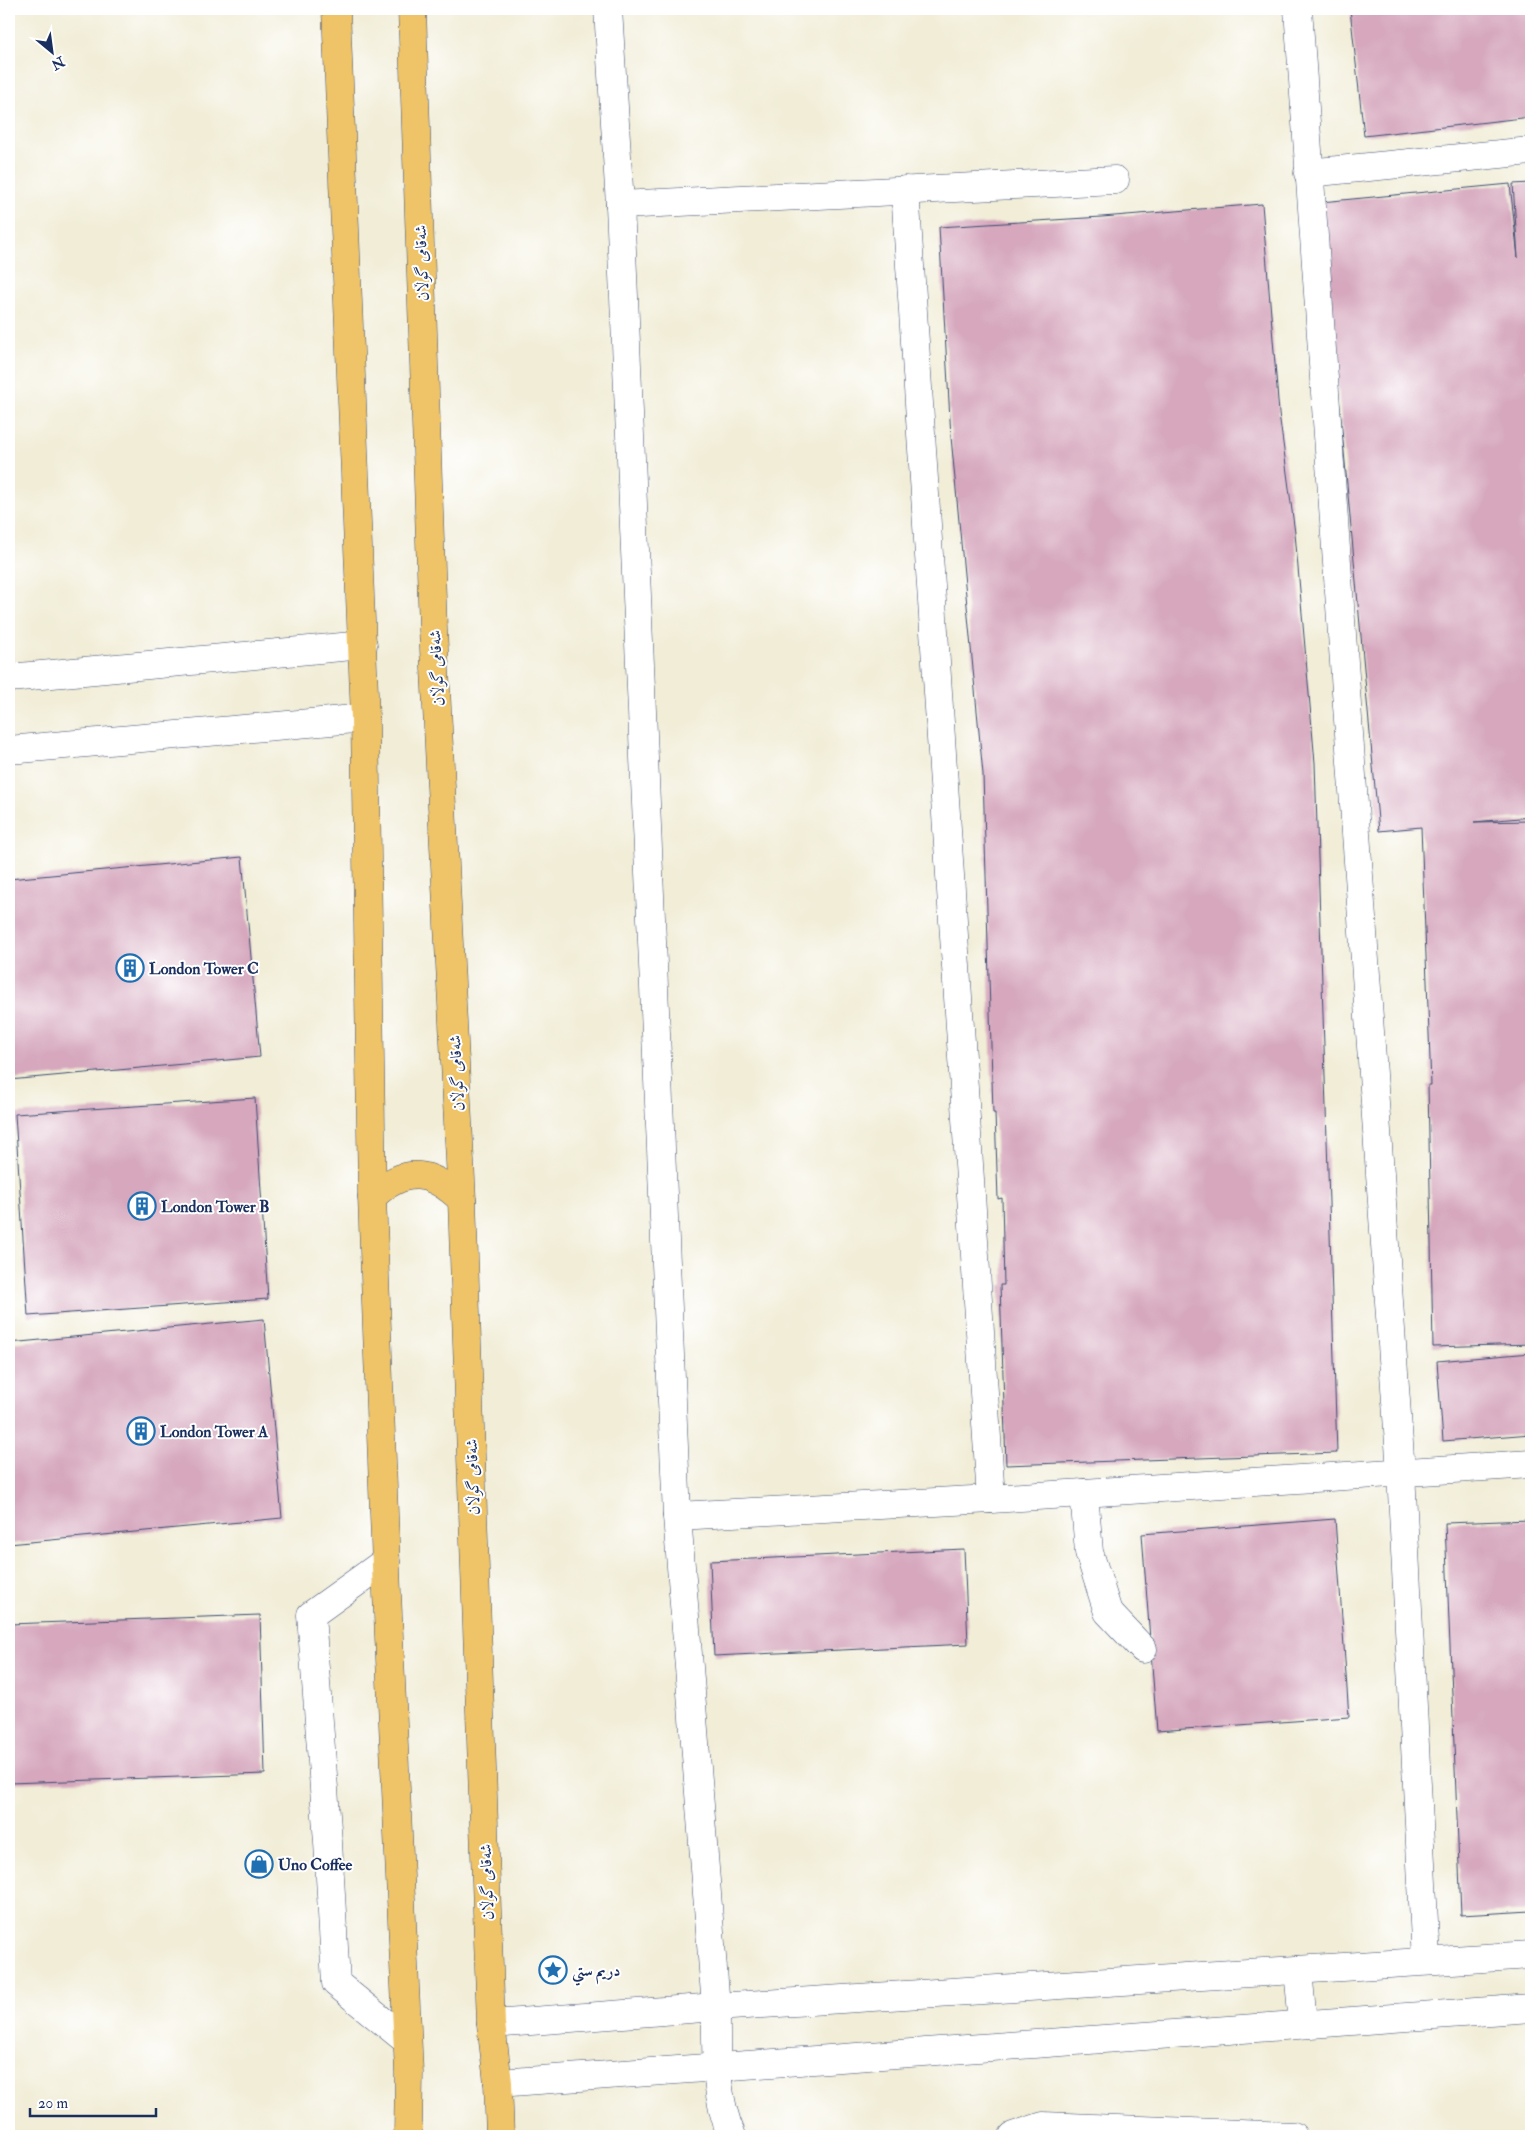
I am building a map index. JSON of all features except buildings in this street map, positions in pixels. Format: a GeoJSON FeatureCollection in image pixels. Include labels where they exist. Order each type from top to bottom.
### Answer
{"type":"FeatureCollection","features":[{"type":"Feature","properties":{"kind":"main road"},"geometry":{"type":"LineString","coordinates":[[336,9],[363,646],[372,1197],[407,2041],[408,2136]]}},
{"type":"Feature","properties":{"kind":"main road","name":"شەقامی گوڵان"},"geometry":{"type":"LineString","coordinates":[[412,9],[434,629],[462,1200],[491,2024],[498,2083],[500,2136]]}},
{"type":"Feature","properties":{"kind":"main road"},"geometry":{"type":"LineString","coordinates":[[372,1197],[396,1179],[408,1175],[425,1176],[437,1180],[462,1200]]}},
{"type":"Feature","properties":{"kind":"street"},"geometry":{"type":"LineString","coordinates":[[608,9],[620,205],[678,1516],[716,2007],[716,2067],[726,2123],[732,2136]]}},
{"type":"Feature","properties":{"kind":"street"},"geometry":{"type":"LineString","coordinates":[[1298,9],[1308,173],[1401,1472],[1426,1961]]}},
{"type":"Feature","properties":{"kind":"street"},"geometry":{"type":"LineString","coordinates":[[1308,173],[1531,151]]}},
{"type":"Feature","properties":{"kind":"street"},"geometry":{"type":"LineString","coordinates":[[620,205],[1115,180]]}},
{"type":"Feature","properties":{"kind":"street"},"geometry":{"type":"LineString","coordinates":[[905,190],[991,1499]]}},
{"type":"Feature","properties":{"kind":"street"},"geometry":{"type":"LineString","coordinates":[[9,678],[363,646]]}},
{"type":"Feature","properties":{"kind":"street"},"geometry":{"type":"LineString","coordinates":[[9,750],[365,718]]}},
{"type":"Feature","properties":{"kind":"street"},"geometry":{"type":"LineString","coordinates":[[678,1516],[991,1499],[1531,1464]]}},
{"type":"Feature","properties":{"kind":"street"},"geometry":{"type":"LineString","coordinates":[[1084,1493],[1089,1552],[1108,1612],[1143,1649]]}},
{"type":"Feature","properties":{"kind":"street"},"geometry":{"type":"LineString","coordinates":[[386,1561],[311,1615],[328,1842],[336,1983],[407,2041]]}},
{"type":"Feature","properties":{"kind":"street"},"geometry":{"type":"LineString","coordinates":[[491,2024],[716,2007],[1531,1955]]}},
{"type":"Feature","properties":{"kind":"street"},"geometry":{"type":"LineString","coordinates":[[1298,1970],[1303,2023]]}},
{"type":"Feature","properties":{"kind":"street"},"geometry":{"type":"LineString","coordinates":[[498,2083],[1303,2023],[1531,2008]]}},
{"type":"Feature","properties":{"kind":"street"},"geometry":{"type":"LineString","coordinates":[[1013,2136],[1044,2126],[1293,2136]]}},
{"type":"Feature","properties":{"kind":"place","name":"London Tower C"},"geometry":{"type":"Point","coordinates":[130,968]}},
{"type":"Feature","properties":{"kind":"place","name":"London Tower B"},"geometry":{"type":"Point","coordinates":[142,1206]}},
{"type":"Feature","properties":{"kind":"place","name":"London Tower A"},"geometry":{"type":"Point","coordinates":[141,1431]}},
{"type":"Feature","properties":{"kind":"place","name":"Uno Coffee"},"geometry":{"type":"Point","coordinates":[259,1864]}},
{"type":"Feature","properties":{"kind":"place","name":"دريم ستي"},"geometry":{"type":"Point","coordinates":[553,1970]}}]}
